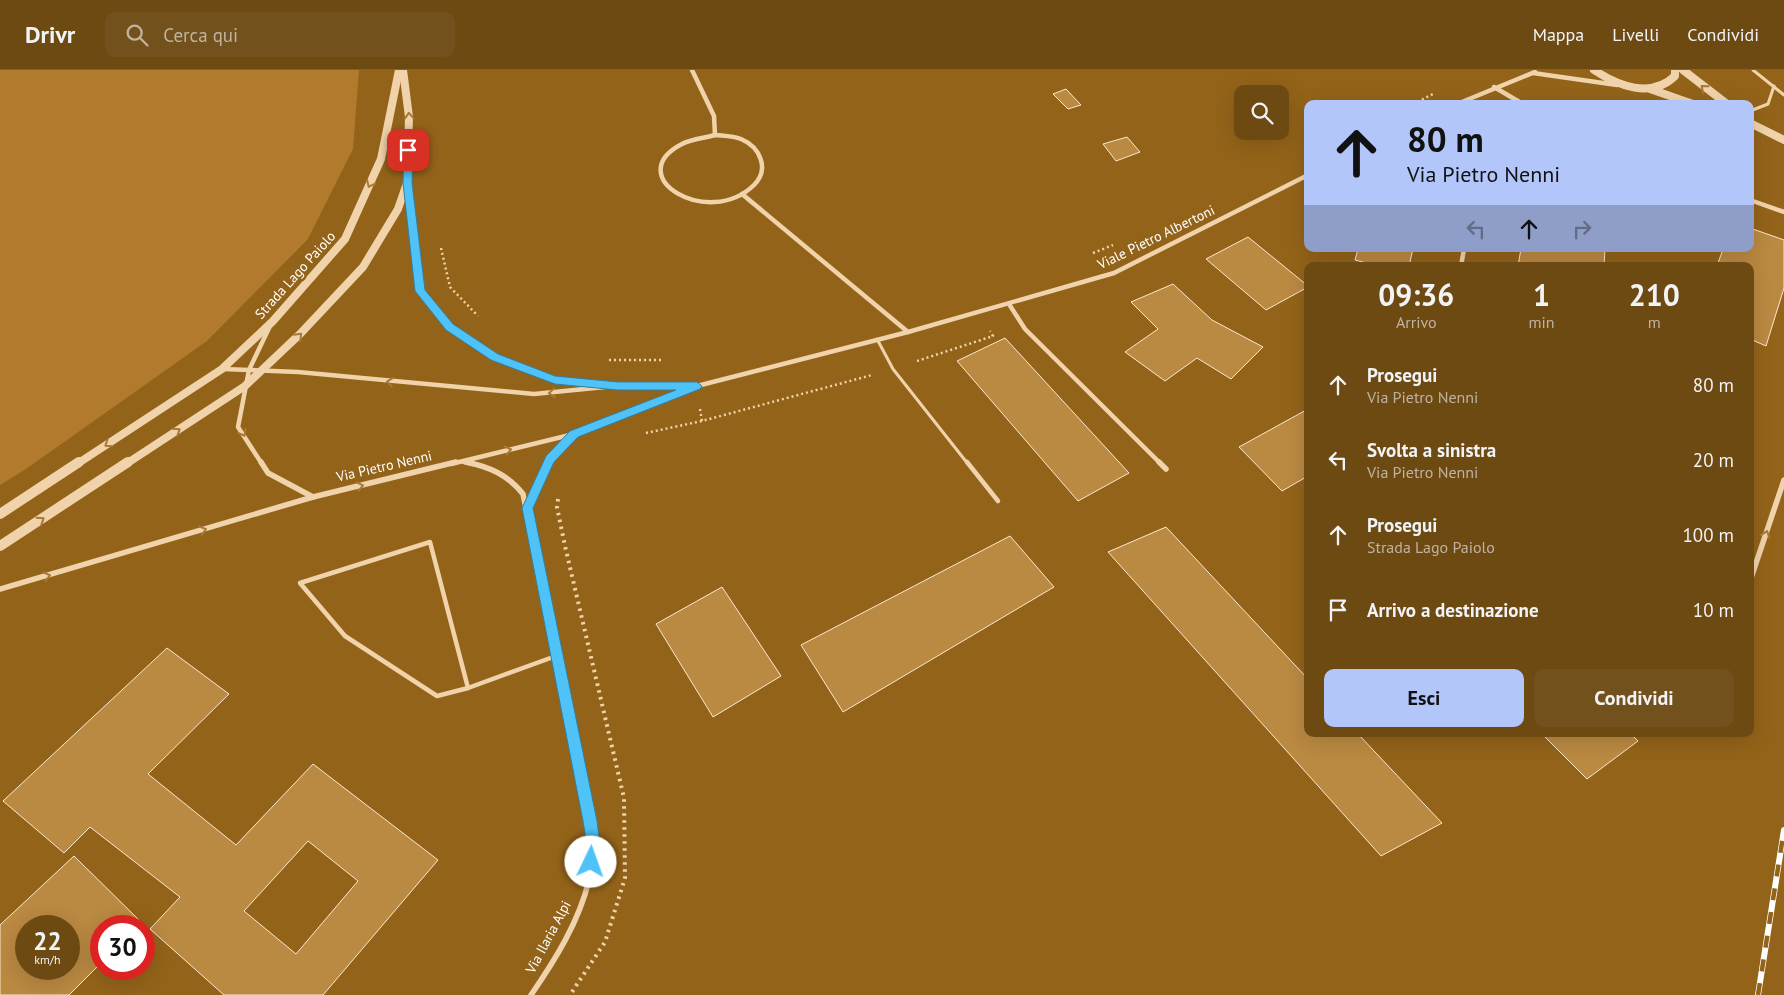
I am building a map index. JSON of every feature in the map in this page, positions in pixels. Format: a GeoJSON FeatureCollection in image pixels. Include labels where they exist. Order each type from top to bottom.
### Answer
{"type":"FeatureCollection","features":[{"type":"Feature","properties":{"kind":"street","name":"Strada Lago Paiolo"},"geometry":{"type":"LineString","coordinates":[[222,369],[273,321],[344,239],[381,159],[399,70]]}},
{"type":"Feature","properties":{"kind":"street"},"geometry":{"type":"LineString","coordinates":[[402,70],[409,117],[407,183],[420,291],[449,327],[494,357],[555,380],[618,386],[697,386]]}},
{"type":"Feature","properties":{"kind":"street"},"geometry":{"type":"LineString","coordinates":[[692,70],[714,116],[715,135]]}},
{"type":"Feature","properties":{"kind":"street"},"geometry":{"type":"LineString","coordinates":[[1466,100],[1538,70]]}},
{"type":"Feature","properties":{"kind":"street"},"geometry":{"type":"LineString","coordinates":[[1594,70],[1606,78],[1633,87]]}},
{"type":"Feature","properties":{"kind":"street"},"geometry":{"type":"LineString","coordinates":[[1533,73],[1648,88],[1662,86],[1671,82],[1675,76],[1675,70]]}},
{"type":"Feature","properties":{"kind":"street"},"geometry":{"type":"LineString","coordinates":[[1683,70],[1722,100]]}},
{"type":"Feature","properties":{"kind":"street"},"geometry":{"type":"LineString","coordinates":[[1494,87],[1516,100]]}},
{"type":"Feature","properties":{"kind":"street"},"geometry":{"type":"LineString","coordinates":[[1648,88],[1682,100]]}},
{"type":"Feature","properties":{"kind":"street"},"geometry":{"type":"LineString","coordinates":[[1754,124],[1784,140]]}},
{"type":"Feature","properties":{"kind":"street"},"geometry":{"type":"LineString","coordinates":[[715,135],[743,140],[753,146],[760,154],[764,165],[761,176],[754,186],[742,194],[710,202],[693,201],[678,197],[661,180],[660,169],[664,159],[672,149],[685,142],[715,135]]}},
{"type":"Feature","properties":{"kind":"street","name":"Viale Pietro Albertoni"},"geometry":{"type":"LineString","coordinates":[[697,386],[877,338],[908,332],[1114,272],[1304,177]]}},
{"type":"Feature","properties":{"kind":"street"},"geometry":{"type":"LineString","coordinates":[[0,546],[245,386],[264,370],[363,267],[398,209],[407,183]]}},
{"type":"Feature","properties":{"kind":"street"},"geometry":{"type":"LineString","coordinates":[[742,194],[908,332]]}},
{"type":"Feature","properties":{"kind":"street"},"geometry":{"type":"LineString","coordinates":[[1754,201],[1784,212]]}},
{"type":"Feature","properties":{"kind":"street"},"geometry":{"type":"LineString","coordinates":[[1009,304],[1025,329],[1166,468]]}},
{"type":"Feature","properties":{"kind":"street"},"geometry":{"type":"LineString","coordinates":[[273,321],[249,370],[238,427],[268,473],[313,497]]}},
{"type":"Feature","properties":{"kind":"street"},"geometry":{"type":"LineString","coordinates":[[0,514],[222,369],[264,370],[534,394],[618,386]]}},
{"type":"Feature","properties":{"kind":"street","name":"Via Pietro Nenni"},"geometry":{"type":"LineString","coordinates":[[0,589],[313,497],[574,434],[697,386]]}},
{"type":"Feature","properties":{"kind":"street"},"geometry":{"type":"LineString","coordinates":[[527,508],[549,459],[574,434]]}},
{"type":"Feature","properties":{"kind":"street","name":"Via Ilaria Alpi"},"geometry":{"type":"LineString","coordinates":[[461,462],[486,465],[508,477],[523,494],[594,845],[589,880],[581,904],[565,938],[531,995]]}},
{"type":"Feature","properties":{"kind":"street"},"geometry":{"type":"LineString","coordinates":[[1754,568],[1784,480]]}},
{"type":"Feature","properties":{"kind":"lane"},"geometry":{"type":"LineString","coordinates":[[1753,70],[1784,95]]}},
{"type":"Feature","properties":{"kind":"lane"},"geometry":{"type":"LineString","coordinates":[[1754,110],[1767,106],[1773,99],[1774,86]]}},
{"type":"Feature","properties":{"kind":"lane"},"geometry":{"type":"LineString","coordinates":[[877,338],[893,369],[998,501]]}},
{"type":"Feature","properties":{"kind":"lane"},"geometry":{"type":"LineString","coordinates":[[468,688],[430,542],[300,583],[345,636],[437,696],[468,688],[557,655]]}},
{"type":"Feature","properties":{"kind":"path"},"geometry":{"type":"LineString","coordinates":[[440,244],[450,287],[483,321]]}},
{"type":"Feature","properties":{"kind":"path"},"geometry":{"type":"LineString","coordinates":[[1088,254],[1115,244]]}},
{"type":"Feature","properties":{"kind":"path"},"geometry":{"type":"LineString","coordinates":[[606,360],[670,360]]}},
{"type":"Feature","properties":{"kind":"path"},"geometry":{"type":"LineString","coordinates":[[639,434],[702,421]]}},
{"type":"Feature","properties":{"kind":"path"},"geometry":{"type":"LineString","coordinates":[[559,491],[557,507],[565,546],[624,798],[626,878],[604,942],[570,995]]}},
{"type":"Feature","properties":{"kind":"shaded area"},"geometry":{"type":"Polygon","coordinates":[[[0,70],[359,70],[353,149],[308,239],[207,341],[26,469],[0,485],[0,70]]]}},
{"type":"Feature","properties":{"kind":"building"},"geometry":{"type":"Polygon","coordinates":[[[1066,89],[1081,105],[1068,109],[1053,94],[1066,89]]]}},
{"type":"Feature","properties":{"kind":"building"},"geometry":{"type":"Polygon","coordinates":[[[1127,137],[1140,152],[1116,161],[1103,144],[1127,137]]]}},
{"type":"Feature","properties":{"kind":"building"},"geometry":{"type":"Polygon","coordinates":[[[1754,229],[1784,240],[1784,288],[1766,346],[1754,341],[1754,262],[1718,262],[1722,252],[1754,252],[1754,229]]]}},
{"type":"Feature","properties":{"kind":"building"},"geometry":{"type":"Polygon","coordinates":[[[1248,237],[1304,283],[1304,289],[1266,310],[1206,259],[1248,237]]]}},
{"type":"Feature","properties":{"kind":"building"},"geometry":{"type":"Polygon","coordinates":[[[1357,252],[1412,252],[1410,262],[1363,262],[1355,260],[1357,252]]]}},
{"type":"Feature","properties":{"kind":"building"},"geometry":{"type":"Polygon","coordinates":[[[1520,252],[1605,252],[1604,262],[1519,262],[1520,252]]]}},
{"type":"Feature","properties":{"kind":"building"},"geometry":{"type":"Polygon","coordinates":[[[1173,284],[1212,320],[1263,347],[1231,379],[1197,358],[1165,381],[1125,352],[1158,329],[1131,302],[1173,284]]]}},
{"type":"Feature","properties":{"kind":"building"},"geometry":{"type":"Polygon","coordinates":[[[1005,338],[1129,473],[1078,501],[957,361],[1005,338]]]}},
{"type":"Feature","properties":{"kind":"building"},"geometry":{"type":"Polygon","coordinates":[[[1304,411],[1304,478],[1282,491],[1239,447],[1304,411]]]}},
{"type":"Feature","properties":{"kind":"building"},"geometry":{"type":"Polygon","coordinates":[[[1166,527],[1304,675],[1304,737],[1361,737],[1442,823],[1381,856],[1108,552],[1166,527]]]}},
{"type":"Feature","properties":{"kind":"building"},"geometry":{"type":"Polygon","coordinates":[[[1010,536],[1054,587],[843,712],[801,645],[1010,536]]]}},
{"type":"Feature","properties":{"kind":"building"},"geometry":{"type":"Polygon","coordinates":[[[722,587],[781,676],[713,717],[656,624],[722,587]]]}},
{"type":"Feature","properties":{"kind":"building"},"geometry":{"type":"Polygon","coordinates":[[[167,648],[229,694],[148,774],[236,845],[313,764],[438,860],[323,995],[224,995],[155,933],[155,924],[180,897],[90,827],[64,853],[3,801],[167,648]],[[308,841],[244,911],[296,954],[358,881],[308,841]]]}},
{"type":"Feature","properties":{"kind":"building"},"geometry":{"type":"Polygon","coordinates":[[[1545,737],[1634,737],[1638,741],[1587,779],[1545,737]]]}},
{"type":"Feature","properties":{"kind":"building"},"geometry":{"type":"Polygon","coordinates":[[[74,856],[134,915],[90,915],[90,974],[69,995],[0,995],[0,925],[74,856]]]}},
{"type":"Feature","properties":{"kind":"railway"},"geometry":{"type":"LineString","coordinates":[[1758,995],[1784,830]]}},
{"type":"Feature","properties":{"kind":"route"},"geometry":{"type":"LineString","coordinates":[[408,150],[407,183],[420,291],[449,327],[494,357],[555,380],[618,386],[697,386],[574,434],[549,459],[527,508],[590,821],[594,845],[591,862]]}}]}
